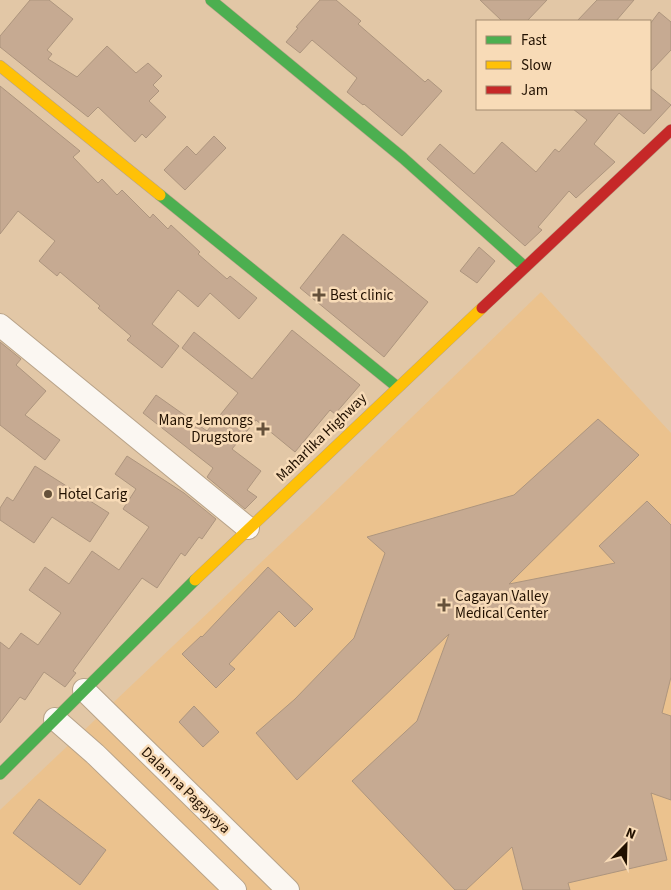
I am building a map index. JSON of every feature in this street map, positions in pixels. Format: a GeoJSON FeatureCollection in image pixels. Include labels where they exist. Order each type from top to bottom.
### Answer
{"type":"FeatureCollection","features":[{"type":"Feature","properties":{"kind":"main road"},"geometry":{"type":"LineString","coordinates":[[211,0],[403,158],[525,267]]}},
{"type":"Feature","properties":{"kind":"main road"},"geometry":{"type":"LineString","coordinates":[[0,66],[396,386]]}},
{"type":"Feature","properties":{"kind":"main road","name":"Maharlika Highway"},"geometry":{"type":"LineString","coordinates":[[0,774],[248,528],[396,386],[488,304],[525,267],[669,134]]}},
{"type":"Feature","properties":{"kind":"street"},"geometry":{"type":"LineString","coordinates":[[0,325],[248,528]]}},
{"type":"Feature","properties":{"kind":"street","name":"Dalan na Pagayaya"},"geometry":{"type":"LineString","coordinates":[[84,690],[288,890]]}},
{"type":"Feature","properties":{"kind":"street"},"geometry":{"type":"LineString","coordinates":[[55,719],[235,890]]}},
{"type":"Feature","properties":{"kind":"shaded area","name":"Cagayan Valley Medical Center"},"geometry":{"type":"Polygon","coordinates":[[[541,292],[671,433],[671,890],[0,890],[0,810],[310,516],[541,292]]]}},
{"type":"Feature","properties":{"kind":"building"},"geometry":{"type":"Polygon","coordinates":[[[30,0],[49,0],[73,19],[47,50],[52,54],[48,59],[77,77],[107,46],[136,73],[148,63],[162,76],[153,85],[159,91],[149,101],[166,117],[146,138],[142,134],[135,142],[98,107],[88,117],[0,47],[0,36],[30,0]]]}},
{"type":"Feature","properties":{"kind":"building"},"geometry":{"type":"Polygon","coordinates":[[[320,0],[336,0],[361,21],[358,24],[425,82],[428,79],[442,91],[402,136],[347,92],[357,78],[312,40],[300,53],[286,42],[298,28],[296,27],[320,0]]]}},
{"type":"Feature","properties":{"kind":"building"},"geometry":{"type":"Polygon","coordinates":[[[480,0],[547,0],[528,20],[501,20],[480,0]]]}},
{"type":"Feature","properties":{"kind":"building"},"geometry":{"type":"Polygon","coordinates":[[[597,0],[634,0],[617,20],[578,20],[597,0]]]}},
{"type":"Feature","properties":{"kind":"building"},"geometry":{"type":"Polygon","coordinates":[[[659,12],[671,22],[671,50],[651,71],[651,23],[659,12]]]}},
{"type":"Feature","properties":{"kind":"building"},"geometry":{"type":"Polygon","coordinates":[[[0,86],[80,151],[73,157],[98,183],[102,179],[117,195],[122,190],[150,218],[153,214],[168,229],[171,225],[200,252],[198,254],[227,279],[230,276],[257,298],[239,319],[210,293],[198,307],[178,290],[152,324],[179,346],[162,368],[127,340],[131,336],[98,308],[100,306],[60,272],[57,276],[39,261],[55,241],[18,211],[0,234],[0,86]]]}},
{"type":"Feature","properties":{"kind":"building"},"geometry":{"type":"Polygon","coordinates":[[[651,89],[671,105],[644,134],[619,113],[594,144],[615,162],[576,198],[569,191],[538,227],[542,230],[525,246],[427,159],[440,144],[474,174],[502,142],[536,172],[555,149],[559,152],[587,120],[574,110],[651,110],[651,89]]]}},
{"type":"Feature","properties":{"kind":"building"},"geometry":{"type":"Polygon","coordinates":[[[214,136],[226,148],[185,190],[164,170],[187,146],[196,155],[214,136]]]}},
{"type":"Feature","properties":{"kind":"building"},"geometry":{"type":"Polygon","coordinates":[[[343,234],[428,302],[384,357],[300,288],[343,234]]]}},
{"type":"Feature","properties":{"kind":"building"},"geometry":{"type":"Polygon","coordinates":[[[479,247],[495,261],[477,283],[460,271],[479,247]]]}},
{"type":"Feature","properties":{"kind":"building"},"geometry":{"type":"Polygon","coordinates":[[[292,330],[360,385],[335,414],[330,410],[295,452],[256,420],[232,449],[261,471],[247,490],[257,497],[245,509],[207,477],[213,468],[143,413],[156,395],[207,431],[238,393],[182,348],[194,332],[252,379],[292,330]]]}},
{"type":"Feature","properties":{"kind":"building"},"geometry":{"type":"Polygon","coordinates":[[[0,342],[21,359],[16,365],[46,391],[25,415],[60,440],[45,460],[0,425],[0,342]]]}},
{"type":"Feature","properties":{"kind":"building"},"geometry":{"type":"Polygon","coordinates":[[[598,419],[639,455],[509,584],[615,563],[599,546],[647,501],[671,525],[671,677],[662,713],[671,716],[671,800],[651,793],[667,860],[568,883],[570,890],[523,890],[512,847],[466,890],[455,890],[352,781],[417,721],[449,634],[297,780],[256,733],[295,699],[354,638],[385,553],[367,537],[514,495],[598,419]]]}},
{"type":"Feature","properties":{"kind":"building"},"geometry":{"type":"Polygon","coordinates":[[[127,456],[184,493],[216,519],[202,539],[199,537],[185,556],[181,553],[157,588],[142,578],[73,671],[76,673],[65,687],[44,672],[25,700],[20,697],[0,723],[0,642],[9,649],[21,633],[38,645],[61,613],[29,590],[45,567],[69,584],[92,551],[119,570],[149,527],[123,509],[136,489],[115,474],[127,456]]]}},
{"type":"Feature","properties":{"kind":"building"},"geometry":{"type":"Polygon","coordinates":[[[35,466],[109,513],[90,542],[52,517],[34,543],[0,520],[0,508],[7,497],[13,501],[35,466]]]}},
{"type":"Feature","properties":{"kind":"building"},"geometry":{"type":"Polygon","coordinates":[[[268,567],[313,609],[295,627],[279,611],[229,664],[235,669],[216,688],[182,654],[202,637],[268,567]]]}},
{"type":"Feature","properties":{"kind":"building"},"geometry":{"type":"Polygon","coordinates":[[[194,706],[219,732],[203,747],[179,722],[194,706]]]}},
{"type":"Feature","properties":{"kind":"building"},"geometry":{"type":"Polygon","coordinates":[[[39,799],[106,850],[80,885],[13,833],[39,799]]]}},
{"type":"Feature","properties":{"kind":"traffic: fast"},"geometry":{"type":"LineString","coordinates":[[211,0],[403,158],[525,267]]}},
{"type":"Feature","properties":{"kind":"traffic: fast"},"geometry":{"type":"LineString","coordinates":[[160,195],[396,386]]}},
{"type":"Feature","properties":{"kind":"traffic: fast"},"geometry":{"type":"LineString","coordinates":[[0,774],[195,580]]}},
{"type":"Feature","properties":{"kind":"traffic: slow"},"geometry":{"type":"LineString","coordinates":[[0,66],[160,195]]}},
{"type":"Feature","properties":{"kind":"traffic: slow"},"geometry":{"type":"LineString","coordinates":[[195,580],[482,308]]}},
{"type":"Feature","properties":{"kind":"traffic: jam"},"geometry":{"type":"LineString","coordinates":[[482,308],[671,130]]}},
{"type":"Feature","properties":{"kind":"place","name":"Best clinic"},"geometry":{"type":"Point","coordinates":[319,295]}},
{"type":"Feature","properties":{"kind":"place","name":"Mang Jemongs Drugstore"},"geometry":{"type":"Point","coordinates":[263,429]}},
{"type":"Feature","properties":{"kind":"place","name":"Hotel Carig"},"geometry":{"type":"Point","coordinates":[48,494]}},
{"type":"Feature","properties":{"kind":"place","name":"Cagayan Valley Medical Center"},"geometry":{"type":"Point","coordinates":[444,605]}}]}
